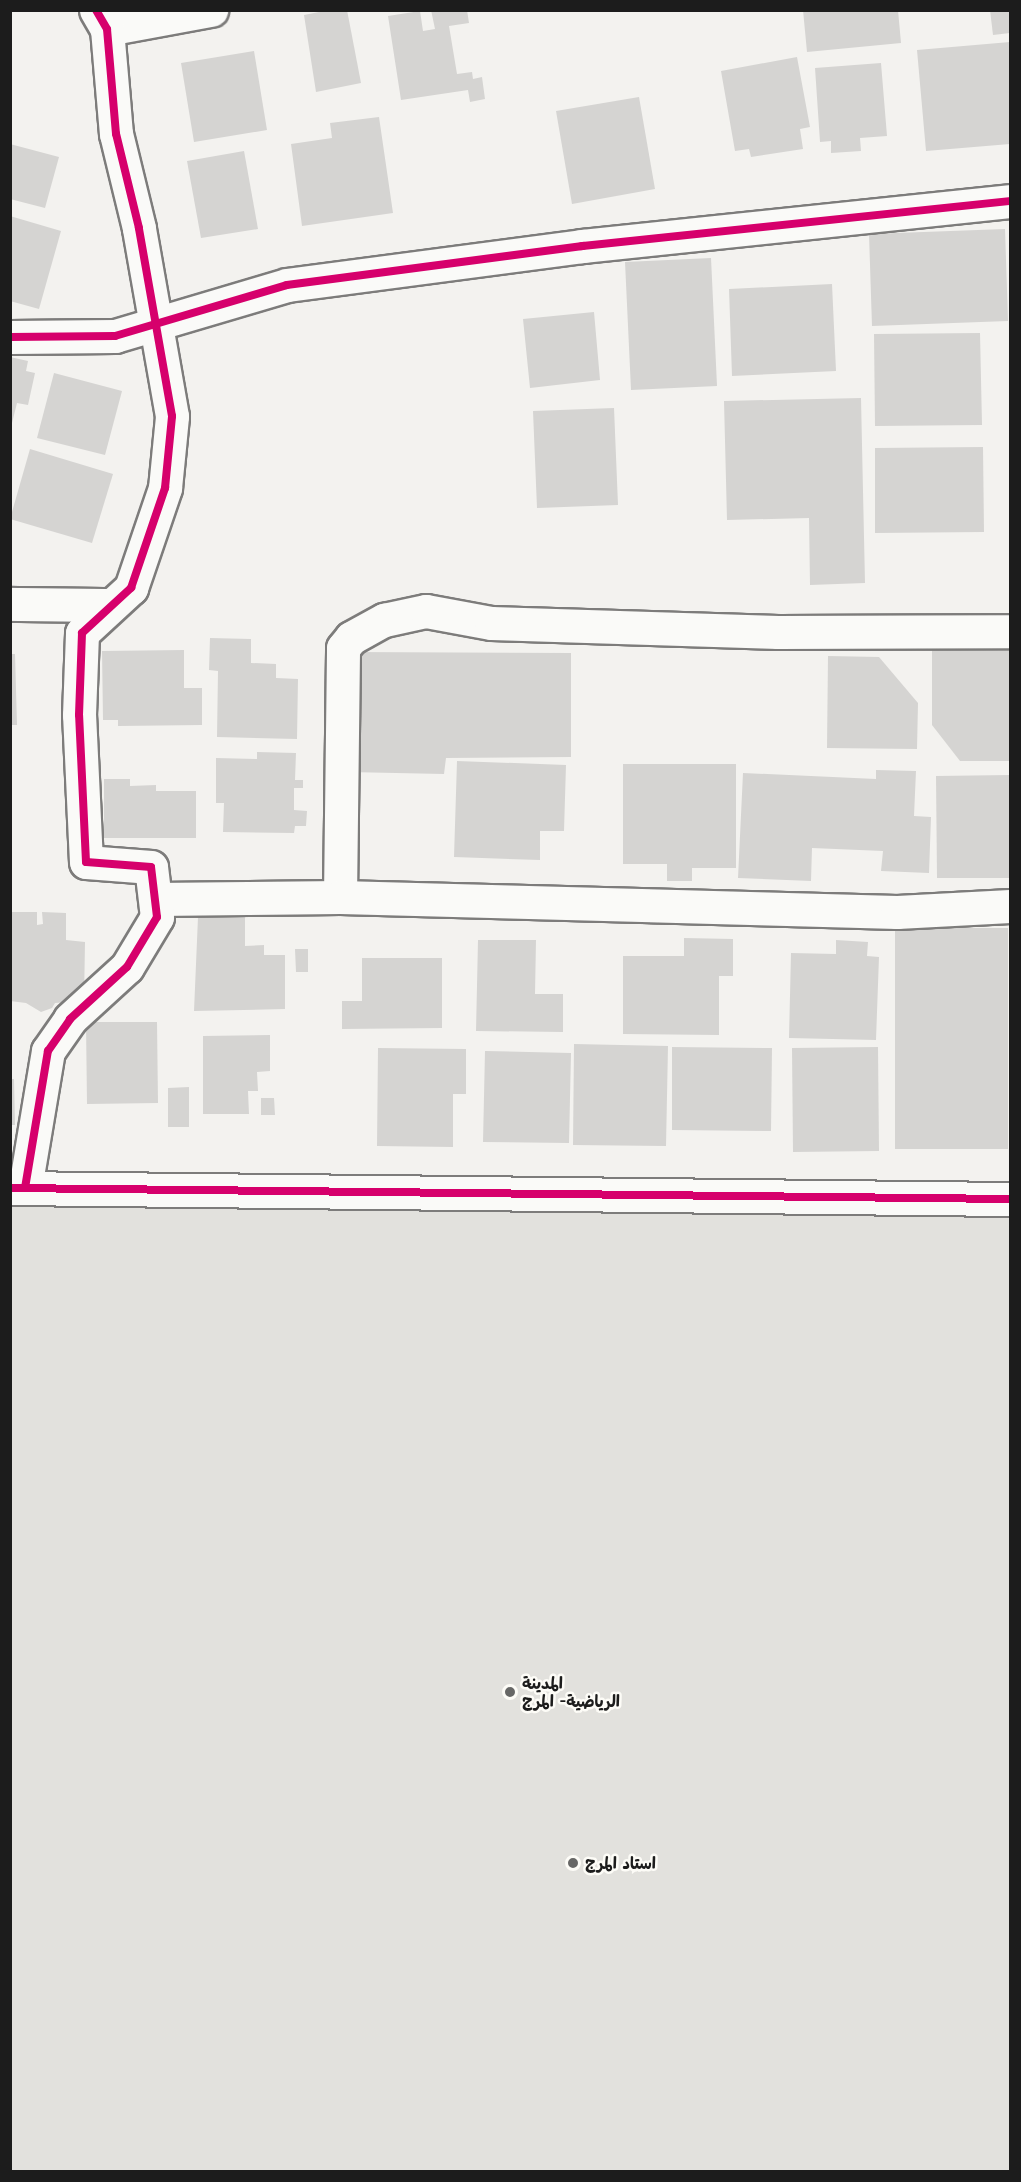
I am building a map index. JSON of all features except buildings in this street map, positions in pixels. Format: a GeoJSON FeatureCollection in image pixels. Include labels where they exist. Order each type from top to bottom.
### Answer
{"type":"FeatureCollection","features":[{"type":"Feature","properties":{"kind":"street"},"geometry":{"type":"LineString","coordinates":[[210,10],[101,20],[116,134],[139,228],[172,416],[165,488],[131,588],[109,605],[82,633],[79,715],[86,862],[151,867],[157,916],[127,967],[70,1019],[48,1052],[18,1188],[294,1188],[1011,1199]]}},
{"type":"Feature","properties":{"kind":"street"},"geometry":{"type":"LineString","coordinates":[[10,337],[115,336],[287,285],[582,246],[1011,201]]}},
{"type":"Feature","properties":{"kind":"street"},"geometry":{"type":"LineString","coordinates":[[10,604],[109,605]]}},
{"type":"Feature","properties":{"kind":"street"},"geometry":{"type":"LineString","coordinates":[[340,897],[343,648],[351,638],[384,620],[426,611],[503,623],[778,632],[1011,632]]}},
{"type":"Feature","properties":{"kind":"street"},"geometry":{"type":"LineString","coordinates":[[156,899],[340,897],[897,912],[1011,906]]}},
{"type":"Feature","properties":{"kind":"shaded area","name":"المدينة الرياضية- المرج"},"geometry":{"type":"Polygon","coordinates":[[[10,1198],[1010,1213],[1010,2171],[11,2171],[10,1198]]]}},
{"type":"Feature","properties":{"kind":"cycle path"},"geometry":{"type":"LineString","coordinates":[[25,1188],[48,1051],[70,1019],[127,967],[157,917],[151,867],[86,862],[79,715],[82,633],[131,588],[165,488],[172,416],[139,228],[116,134],[107,29],[96,10]]}},
{"type":"Feature","properties":{"kind":"cycle path"},"geometry":{"type":"LineString","coordinates":[[10,337],[115,336],[287,285],[582,246],[1010,201]]}},
{"type":"Feature","properties":{"kind":"cycle path"},"geometry":{"type":"LineString","coordinates":[[10,1188],[1010,1199]]}},
{"type":"Feature","properties":{"kind":"place","name":"المدينة الرياضية- المرج"},"geometry":{"type":"Point","coordinates":[510,1692]}},
{"type":"Feature","properties":{"kind":"place","name":"استاد المرج"},"geometry":{"type":"Point","coordinates":[573,1863]}}]}
